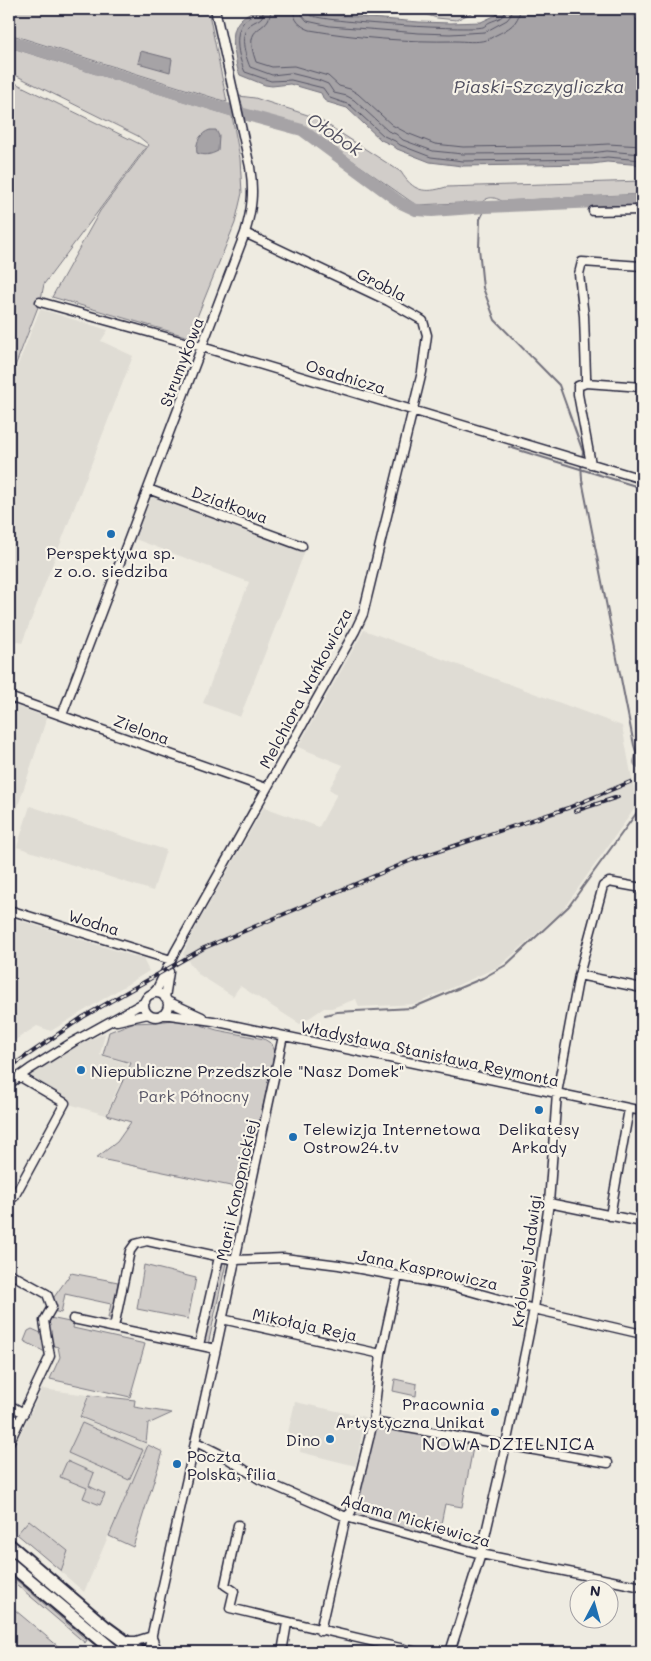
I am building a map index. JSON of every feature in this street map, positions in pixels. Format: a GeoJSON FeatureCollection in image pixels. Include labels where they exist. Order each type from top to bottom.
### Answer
{"type":"FeatureCollection","features":[{"type":"Feature","properties":{"kind":"main road"},"geometry":{"type":"LineString","coordinates":[[9,1545],[123,1641],[139,1652]]}},
{"type":"Feature","properties":{"kind":"main road"},"geometry":{"type":"LineString","coordinates":[[9,1562],[115,1652]]}},
{"type":"Feature","properties":{"kind":"street","name":"Strumykowa"},"geometry":{"type":"LineString","coordinates":[[62,715],[245,233],[252,208],[253,182],[215,9]]}},
{"type":"Feature","properties":{"kind":"street"},"geometry":{"type":"LineString","coordinates":[[593,211],[642,210]]}},
{"type":"Feature","properties":{"kind":"street","name":"Grobla"},"geometry":{"type":"LineString","coordinates":[[245,233],[388,301],[423,321],[427,341],[413,410]]}},
{"type":"Feature","properties":{"kind":"street"},"geometry":{"type":"LineString","coordinates":[[586,383],[584,316],[579,274],[582,262],[642,266]]}},
{"type":"Feature","properties":{"kind":"street","name":"Osadnicza"},"geometry":{"type":"LineString","coordinates":[[40,302],[202,347],[642,479]]}},
{"type":"Feature","properties":{"kind":"street"},"geometry":{"type":"LineString","coordinates":[[591,464],[578,386],[586,383],[642,387]]}},
{"type":"Feature","properties":{"kind":"street","name":"Melchiora Wańkowicza"},"geometry":{"type":"LineString","coordinates":[[152,994],[157,989],[171,960],[266,788],[355,631],[362,614],[413,410]]}},
{"type":"Feature","properties":{"kind":"street","name":"Działkowa"},"geometry":{"type":"LineString","coordinates":[[148,489],[302,546]]}},
{"type":"Feature","properties":{"kind":"street","name":"Zielona"},"geometry":{"type":"LineString","coordinates":[[9,696],[266,788]]}},
{"type":"Feature","properties":{"kind":"street","name":"Królowej Jadwigi"},"geometry":{"type":"LineString","coordinates":[[450,1652],[481,1554],[534,1309],[549,1203],[557,1093],[579,975],[603,886],[609,882],[618,882],[642,888]]}},
{"type":"Feature","properties":{"kind":"street","name":"Wodna"},"geometry":{"type":"LineString","coordinates":[[9,910],[171,960]]}},
{"type":"Feature","properties":{"kind":"street","name":"Melchiora Wańkowicza"},"geometry":{"type":"LineString","coordinates":[[166,1000],[171,960]]}},
{"type":"Feature","properties":{"kind":"street"},"geometry":{"type":"LineString","coordinates":[[579,975],[642,988]]}},
{"type":"Feature","properties":{"kind":"street"},"geometry":{"type":"LineString","coordinates":[[9,1084],[73,1042],[145,1002],[152,994],[159,994],[166,1000],[167,1009],[162,1015],[155,1017],[148,1014],[145,1010],[145,1002]]}},
{"type":"Feature","properties":{"kind":"street","name":"Władysława Stanisława Reymonta"},"geometry":{"type":"LineString","coordinates":[[166,1000],[213,1021]]}},
{"type":"Feature","properties":{"kind":"street"},"geometry":{"type":"LineString","coordinates":[[108,1024],[148,1014]]}},
{"type":"Feature","properties":{"kind":"street","name":"Władysława Stanisława Reymonta"},"geometry":{"type":"LineString","coordinates":[[162,1015],[170,1014],[213,1021],[642,1111]]}},
{"type":"Feature","properties":{"kind":"street","name":"Marii Konopnickiej"},"geometry":{"type":"LineString","coordinates":[[148,1652],[236,1260],[283,1036]]}},
{"type":"Feature","properties":{"kind":"street"},"geometry":{"type":"LineString","coordinates":[[9,1199],[14,1197],[65,1103],[19,1076]]}},
{"type":"Feature","properties":{"kind":"street"},"geometry":{"type":"LineString","coordinates":[[610,1216],[630,1109]]}},
{"type":"Feature","properties":{"kind":"street"},"geometry":{"type":"LineString","coordinates":[[549,1203],[642,1222]]}},
{"type":"Feature","properties":{"kind":"street","name":"Jana Kasprowicza"},"geometry":{"type":"LineString","coordinates":[[114,1328],[130,1251],[135,1244],[147,1240],[236,1260],[269,1258],[310,1260],[452,1286],[534,1309],[642,1334]]}},
{"type":"Feature","properties":{"kind":"street","name":"Marii Konopnickiej"},"geometry":{"type":"LineString","coordinates":[[199,1345],[219,1257]]}},
{"type":"Feature","properties":{"kind":"street"},"geometry":{"type":"LineString","coordinates":[[9,1273],[47,1294],[52,1307],[44,1321],[50,1356],[9,1443]]}},
{"type":"Feature","properties":{"kind":"street"},"geometry":{"type":"LineString","coordinates":[[320,1631],[346,1518],[351,1512],[373,1422],[382,1354],[398,1276]]}},
{"type":"Feature","properties":{"kind":"street"},"geometry":{"type":"LineString","coordinates":[[73,1319],[216,1349]]}},
{"type":"Feature","properties":{"kind":"street","name":"Mikołaja Reja"},"geometry":{"type":"LineString","coordinates":[[222,1320],[382,1354]]}},
{"type":"Feature","properties":{"kind":"street"},"geometry":{"type":"LineString","coordinates":[[9,1405],[24,1413]]}},
{"type":"Feature","properties":{"kind":"street"},"geometry":{"type":"LineString","coordinates":[[373,1422],[608,1463]]}},
{"type":"Feature","properties":{"kind":"street","name":"Adama Mickiewicza"},"geometry":{"type":"LineString","coordinates":[[196,1442],[222,1455],[259,1479],[346,1518],[481,1554],[642,1588]]}},
{"type":"Feature","properties":{"kind":"street"},"geometry":{"type":"LineString","coordinates":[[238,1525],[225,1585],[234,1591],[230,1608],[320,1631],[417,1652]]}},
{"type":"Feature","properties":{"kind":"street"},"geometry":{"type":"LineString","coordinates":[[282,1652],[287,1623]]}},
{"type":"Feature","properties":{"kind":"street"},"geometry":{"type":"LineString","coordinates":[[123,1641],[136,1641],[152,1636],[158,1652]]}},
{"type":"Feature","properties":{"kind":"shaded area"},"geometry":{"type":"Polygon","coordinates":[[[40,309],[108,330],[101,341],[133,356],[22,643],[9,639],[9,387],[40,309]]]}},
{"type":"Feature","properties":{"kind":"shaded area"},"geometry":{"type":"Polygon","coordinates":[[[152,495],[305,551],[240,717],[203,703],[249,582],[135,539],[152,495]]]}},
{"type":"Feature","properties":{"kind":"shaded area"},"geometry":{"type":"Polygon","coordinates":[[[364,630],[622,726],[637,805],[562,911],[500,966],[416,1004],[359,1007],[356,999],[332,1008],[324,1008],[300,1024],[240,986],[233,996],[198,974],[183,954],[191,936],[264,807],[319,827],[337,794],[329,789],[343,765],[298,747],[364,630]]]}},
{"type":"Feature","properties":{"kind":"shaded area"},"geometry":{"type":"Polygon","coordinates":[[[9,704],[47,717],[9,834],[9,704]]]}},
{"type":"Feature","properties":{"kind":"shaded area"},"geometry":{"type":"Polygon","coordinates":[[[30,806],[166,850],[153,891],[17,847],[30,806]]]}},
{"type":"Feature","properties":{"kind":"shaded area"},"geometry":{"type":"Polygon","coordinates":[[[9,917],[143,959],[149,971],[51,1031],[37,1026],[9,1044],[9,917]]]}},
{"type":"Feature","properties":{"kind":"shaded area","name":"Niepubliczne Przedszkole \"Nasz Domek\""},"geometry":{"type":"Polygon","coordinates":[[[105,1033],[100,1055],[128,1064],[106,1115],[69,1104],[66,1099],[27,1076],[75,1046],[105,1033]]]}},
{"type":"Feature","properties":{"kind":"shaded area"},"geometry":{"type":"Polygon","coordinates":[[[42,1389],[88,1395],[79,1418],[148,1445],[84,1592],[9,1527],[9,1457],[42,1389]]]}},
{"type":"Feature","properties":{"kind":"shaded area"},"geometry":{"type":"Polygon","coordinates":[[[295,1402],[365,1417],[356,1466],[300,1452],[301,1444],[286,1441],[295,1402]]]}},
{"type":"Feature","properties":{"kind":"green space"},"geometry":{"type":"Polygon","coordinates":[[[9,9],[208,9],[227,102],[9,34],[9,9]]]}},
{"type":"Feature","properties":{"kind":"green space"},"geometry":{"type":"Polygon","coordinates":[[[409,9],[480,9],[456,20],[437,18],[409,9]]]}},
{"type":"Feature","properties":{"kind":"green space"},"geometry":{"type":"Polygon","coordinates":[[[9,47],[232,116],[240,158],[242,193],[235,223],[189,337],[52,297],[100,211],[149,145],[138,136],[9,72],[9,47]]]}},
{"type":"Feature","properties":{"kind":"green space"},"geometry":{"type":"Polygon","coordinates":[[[9,80],[146,147],[44,284],[41,299],[9,382],[9,80]]]}},
{"type":"Feature","properties":{"kind":"green space"},"geometry":{"type":"Polygon","coordinates":[[[239,96],[255,98],[317,118],[401,172],[410,183],[420,189],[642,181],[642,194],[502,201],[492,198],[482,202],[416,205],[303,126],[244,110],[239,96]]]}},
{"type":"Feature","properties":{"kind":"green space","name":"Park Północny"},"geometry":{"type":"Polygon","coordinates":[[[181,1019],[217,1030],[264,1039],[272,1044],[275,1052],[245,1189],[96,1158],[117,1142],[131,1122],[107,1115],[131,1063],[103,1055],[109,1032],[132,1023],[181,1019]]]}},
{"type":"Feature","properties":{"kind":"green space"},"geometry":{"type":"Polygon","coordinates":[[[220,1262],[226,1263],[208,1345],[203,1344],[220,1262]]]}},
{"type":"Feature","properties":{"kind":"green space"},"geometry":{"type":"Polygon","coordinates":[[[144,1265],[196,1278],[188,1319],[137,1309],[144,1265]]]}},
{"type":"Feature","properties":{"kind":"green space"},"geometry":{"type":"Polygon","coordinates":[[[71,1273],[118,1282],[112,1318],[108,1318],[111,1304],[65,1294],[61,1313],[53,1311],[52,1300],[71,1273]]]}},
{"type":"Feature","properties":{"kind":"green space"},"geometry":{"type":"Polygon","coordinates":[[[50,1318],[74,1323],[73,1328],[145,1344],[130,1397],[50,1379],[60,1357],[58,1347],[51,1345],[48,1326],[50,1318]]]}},
{"type":"Feature","properties":{"kind":"green space"},"geometry":{"type":"Polygon","coordinates":[[[32,1329],[41,1333],[45,1352],[24,1341],[28,1331],[32,1329]]]}},
{"type":"Feature","properties":{"kind":"green space"},"geometry":{"type":"Polygon","coordinates":[[[395,1379],[417,1384],[416,1396],[393,1391],[395,1379]]]}},
{"type":"Feature","properties":{"kind":"green space"},"geometry":{"type":"Polygon","coordinates":[[[89,1395],[135,1400],[134,1407],[172,1413],[148,1424],[146,1443],[80,1417],[89,1395]]]}},
{"type":"Feature","properties":{"kind":"green space"},"geometry":{"type":"Polygon","coordinates":[[[82,1423],[143,1450],[129,1480],[68,1453],[82,1423]]]}},
{"type":"Feature","properties":{"kind":"green space"},"geometry":{"type":"Polygon","coordinates":[[[374,1424],[474,1442],[462,1507],[445,1504],[438,1539],[352,1518],[374,1424]]]}},
{"type":"Feature","properties":{"kind":"green space"},"geometry":{"type":"Polygon","coordinates":[[[148,1445],[163,1452],[133,1547],[109,1536],[148,1445]]]}},
{"type":"Feature","properties":{"kind":"green space"},"geometry":{"type":"Polygon","coordinates":[[[67,1461],[94,1473],[89,1486],[105,1494],[100,1505],[83,1498],[87,1488],[60,1477],[67,1461]]]}},
{"type":"Feature","properties":{"kind":"green space"},"geometry":{"type":"Polygon","coordinates":[[[29,1520],[68,1551],[61,1571],[17,1534],[29,1520]]]}},
{"type":"Feature","properties":{"kind":"green space"},"geometry":{"type":"Polygon","coordinates":[[[9,1574],[87,1640],[85,1643],[9,1578],[9,1574]]]}},
{"type":"Feature","properties":{"kind":"green space"},"geometry":{"type":"Polygon","coordinates":[[[9,1605],[65,1652],[9,1652],[9,1605]]]}},
{"type":"Feature","properties":{"kind":"water","name":"Piaski-Szczygliczka"},"geometry":{"type":"Polygon","coordinates":[[[260,9],[300,9],[333,15],[451,23],[481,22],[496,15],[502,9],[633,9],[635,18],[642,25],[642,165],[607,162],[592,164],[462,166],[430,162],[397,149],[381,140],[347,108],[324,100],[321,93],[290,84],[265,85],[240,75],[233,39],[234,32],[240,20],[260,9]]]}},
{"type":"Feature","properties":{"kind":"water"},"geometry":{"type":"Polygon","coordinates":[[[141,51],[172,59],[170,72],[138,63],[141,51]]]}},
{"type":"Feature","properties":{"kind":"water"},"geometry":{"type":"Polygon","coordinates":[[[216,130],[219,136],[218,151],[208,155],[197,153],[199,139],[203,133],[216,130]]]}},
{"type":"Feature","properties":{"kind":"waterway","name":"Ołobok"},"geometry":{"type":"LineString","coordinates":[[9,41],[240,113],[302,130],[401,203],[416,210],[432,211],[642,200]]}},
{"type":"Feature","properties":{"kind":"waterway"},"geometry":{"type":"LineString","coordinates":[[486,207],[480,219],[479,248],[483,288],[495,320],[559,385],[583,452],[582,458]]}},
{"type":"Feature","properties":{"kind":"waterway"},"geometry":{"type":"LineString","coordinates":[[509,447],[642,488]]}},
{"type":"Feature","properties":{"kind":"waterway"},"geometry":{"type":"LineString","coordinates":[[325,1015],[337,1012],[412,1008],[483,978],[506,965],[569,906],[638,811],[641,792],[639,762],[634,745],[582,480],[581,462]]}},
{"type":"Feature","properties":{"kind":"waterway"},"geometry":{"type":"LineString","coordinates":[[639,762],[642,752]]}},
{"type":"Feature","properties":{"kind":"railway"},"geometry":{"type":"LineString","coordinates":[[9,1068],[83,1017],[204,948],[412,860],[568,808],[630,782]]}},
{"type":"Feature","properties":{"kind":"railway"},"geometry":{"type":"LineString","coordinates":[[575,811],[618,797]]}},
{"type":"Feature","properties":{"kind":"place","name":"Perspektywa sp. z o.o. siedziba"},"geometry":{"type":"Point","coordinates":[111,534]}},
{"type":"Feature","properties":{"kind":"place","name":"Niepubliczne Przedszkole \"Nasz Domek\""},"geometry":{"type":"Point","coordinates":[81,1070]}},
{"type":"Feature","properties":{"kind":"place","name":"Delikatesy Arkady"},"geometry":{"type":"Point","coordinates":[539,1110]}},
{"type":"Feature","properties":{"kind":"place","name":"Telewizja Internetowa Ostrow24.tv"},"geometry":{"type":"Point","coordinates":[293,1137]}},
{"type":"Feature","properties":{"kind":"place","name":"Pracownia Artystyczna Unikat"},"geometry":{"type":"Point","coordinates":[495,1412]}},
{"type":"Feature","properties":{"kind":"place","name":"Dino"},"geometry":{"type":"Point","coordinates":[330,1439]}},
{"type":"Feature","properties":{"kind":"place","name":"Poczta Polska, filia"},"geometry":{"type":"Point","coordinates":[177,1464]}},
{"type":"Feature","properties":{"kind":"district","name":"NOWA DZIELNICA"},"geometry":{"type":"Point","coordinates":[509,1443]}}]}
